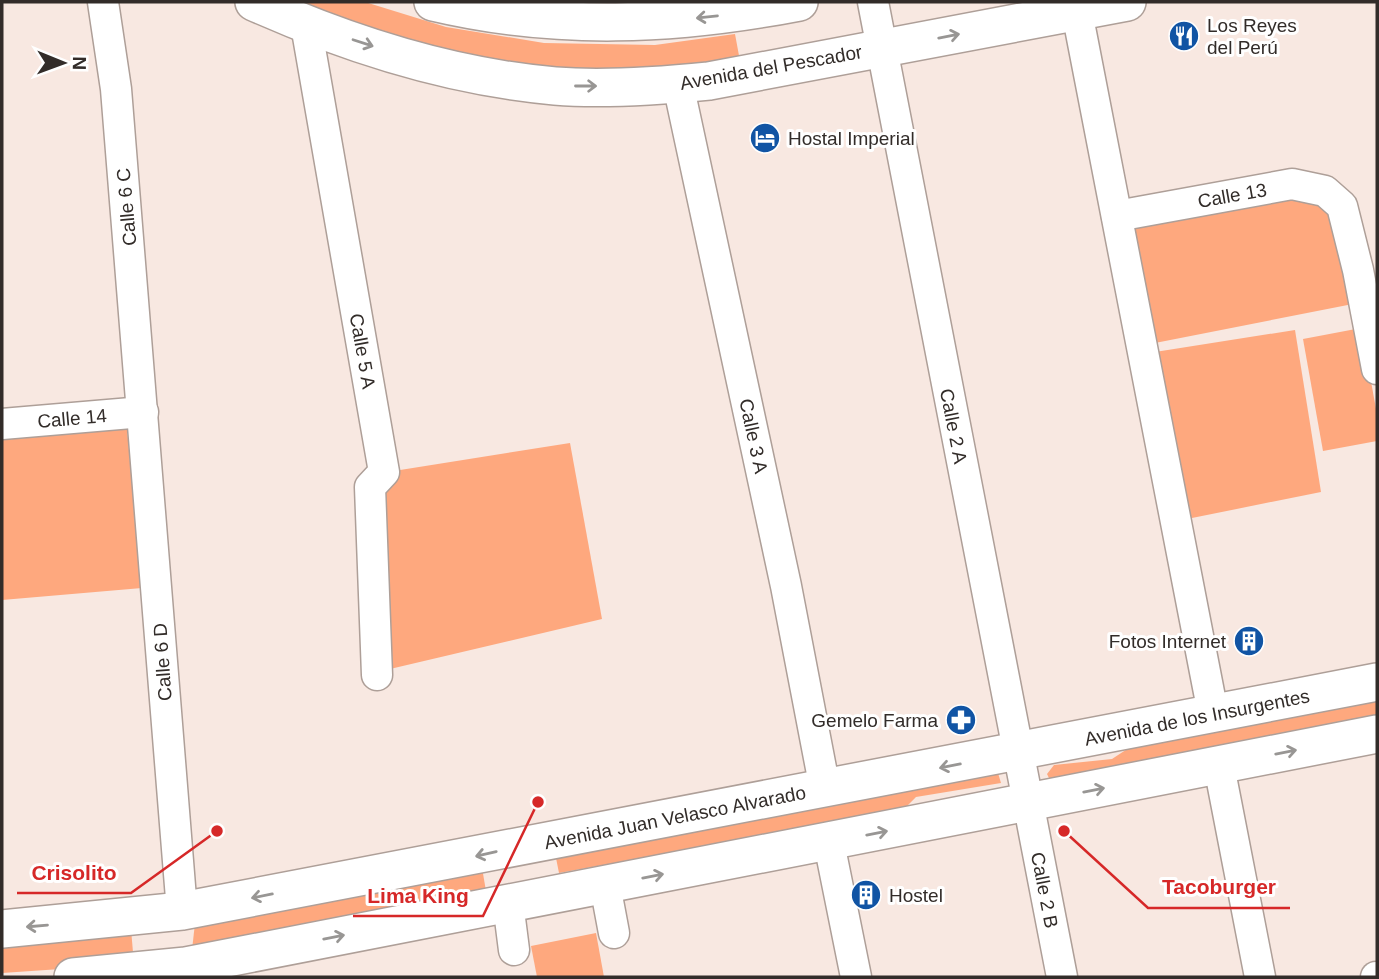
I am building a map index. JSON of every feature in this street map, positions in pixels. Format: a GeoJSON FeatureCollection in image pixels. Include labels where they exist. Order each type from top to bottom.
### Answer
{"type":"FeatureCollection","features":[{"type":"Feature","properties":{"kind":"main road","name":"Avenida del Pescador"},"geometry":{"type":"LineString","coordinates":[[254,2],[306,25],[418,61],[500,79],[557,86],[709,81],[1127,2]]}},
{"type":"Feature","properties":{"kind":"main road"},"geometry":{"type":"LineString","coordinates":[[433,2],[484,14],[533,21],[627,24],[737,14],[799,2]]}},
{"type":"Feature","properties":{"kind":"main road","name":"Avenida de los Insurgentes"},"geometry":{"type":"LineString","coordinates":[[1017,753],[1377,682]]}},
{"type":"Feature","properties":{"kind":"main road"},"geometry":{"type":"LineString","coordinates":[[73,977],[161,972],[1377,734]]}},
{"type":"Feature","properties":{"kind":"main road","name":"Avenida Juan Velasco Alvarado"},"geometry":{"type":"LineString","coordinates":[[2,929],[172,912],[1017,753]]}},
{"type":"Feature","properties":{"kind":"main road"},"geometry":{"type":"LineString","coordinates":[[522,900],[526,845]]}},
{"type":"Feature","properties":{"kind":"main road"},"geometry":{"type":"LineString","coordinates":[[161,972],[172,912]]}},
{"type":"Feature","properties":{"kind":"street","name":"Calle 6 C"},"geometry":{"type":"LineString","coordinates":[[103,2],[116,89],[143,412]]}},
{"type":"Feature","properties":{"kind":"street","name":"Calle 2 A"},"geometry":{"type":"LineString","coordinates":[[873,2],[1027,804]]}},
{"type":"Feature","properties":{"kind":"street"},"geometry":{"type":"LineString","coordinates":[[1077,12],[1213,713]]}},
{"type":"Feature","properties":{"kind":"street","name":"Calle 5 A"},"geometry":{"type":"LineString","coordinates":[[306,25],[384,472],[370,487],[377,675]]}},
{"type":"Feature","properties":{"kind":"street","name":"Calle 3 A"},"geometry":{"type":"LineString","coordinates":[[678,84],[786,586],[825,789]]}},
{"type":"Feature","properties":{"kind":"street","name":"Calle 13"},"geometry":{"type":"LineString","coordinates":[[1116,216],[1292,184],[1325,191],[1342,206],[1373,328]]}},
{"type":"Feature","properties":{"kind":"street"},"geometry":{"type":"LineString","coordinates":[[1373,328],[1377,369]]}},
{"type":"Feature","properties":{"kind":"street","name":"Calle 14"},"geometry":{"type":"LineString","coordinates":[[2,424],[143,412]]}},
{"type":"Feature","properties":{"kind":"street","name":"Calle 6 D"},"geometry":{"type":"LineString","coordinates":[[143,412],[172,912]]}},
{"type":"Feature","properties":{"kind":"street"},"geometry":{"type":"LineString","coordinates":[[1219,766],[1260,977]]}},
{"type":"Feature","properties":{"kind":"street","name":"Calle 2 B"},"geometry":{"type":"LineString","coordinates":[[1027,804],[1062,977]]}},
{"type":"Feature","properties":{"kind":"street"},"geometry":{"type":"LineString","coordinates":[[829,843],[856,977]]}},
{"type":"Feature","properties":{"kind":"street"},"geometry":{"type":"LineString","coordinates":[[605,885],[614,933]]}},
{"type":"Feature","properties":{"kind":"street"},"geometry":{"type":"LineString","coordinates":[[514,950],[522,900]]}},
{"type":"Feature","properties":{"kind":"shaded area"},"geometry":{"type":"Polygon","coordinates":[[[295,2],[365,2],[446,27],[544,43],[655,45],[735,34],[740,61],[625,72],[526,66],[423,47],[295,2]]]}},
{"type":"Feature","properties":{"kind":"shaded area"},"geometry":{"type":"Polygon","coordinates":[[[1285,198],[1335,203],[1363,302],[1155,343],[1131,222],[1285,198]]]}},
{"type":"Feature","properties":{"kind":"shaded area"},"geometry":{"type":"Polygon","coordinates":[[[1361,328],[1377,414],[1377,441],[1323,451],[1303,339],[1361,328]]]}},
{"type":"Feature","properties":{"kind":"shaded area"},"geometry":{"type":"Polygon","coordinates":[[[1295,330],[1321,492],[1187,519],[1155,352],[1295,330]]]}},
{"type":"Feature","properties":{"kind":"shaded area"},"geometry":{"type":"Polygon","coordinates":[[[127,429],[142,588],[2,600],[2,440],[127,429]]]}},
{"type":"Feature","properties":{"kind":"shaded area"},"geometry":{"type":"Polygon","coordinates":[[[570,443],[602,619],[390,669],[375,474],[570,443]]]}},
{"type":"Feature","properties":{"kind":"shaded area"},"geometry":{"type":"Polygon","coordinates":[[[1377,691],[1377,721],[1052,784],[1047,774],[1054,765],[1112,759],[1150,734],[1377,691]]]}},
{"type":"Feature","properties":{"kind":"shaded area"},"geometry":{"type":"Polygon","coordinates":[[[995,763],[1001,783],[916,797],[902,811],[559,873],[555,853],[995,763]]]}},
{"type":"Feature","properties":{"kind":"shaded area"},"geometry":{"type":"Polygon","coordinates":[[[481,862],[486,891],[192,950],[195,923],[481,862]]]}},
{"type":"Feature","properties":{"kind":"shaded area"},"geometry":{"type":"Polygon","coordinates":[[[131,929],[134,964],[2,973],[2,941],[131,929]]]}},
{"type":"Feature","properties":{"kind":"shaded area"},"geometry":{"type":"Polygon","coordinates":[[[596,933],[604,977],[537,977],[531,946],[596,933]]]}},
{"type":"Feature","properties":{"kind":"place","name":"Los Reyes del Perú"},"geometry":{"type":"Point","coordinates":[1184,36]}},
{"type":"Feature","properties":{"kind":"place","name":"Hostal Imperial"},"geometry":{"type":"Point","coordinates":[765,138]}},
{"type":"Feature","properties":{"kind":"place","name":"Fotos Internet"},"geometry":{"type":"Point","coordinates":[1249,641]}},
{"type":"Feature","properties":{"kind":"place","name":"Gemelo Farma"},"geometry":{"type":"Point","coordinates":[961,720]}},
{"type":"Feature","properties":{"kind":"place","name":"Lima King"},"geometry":{"type":"Point","coordinates":[538,802]}},
{"type":"Feature","properties":{"kind":"place","name":"Crisolito"},"geometry":{"type":"Point","coordinates":[217,831]}},
{"type":"Feature","properties":{"kind":"place","name":"Tacoburger"},"geometry":{"type":"Point","coordinates":[1064,831]}},
{"type":"Feature","properties":{"kind":"place","name":"Hostel"},"geometry":{"type":"Point","coordinates":[866,895]}}]}
